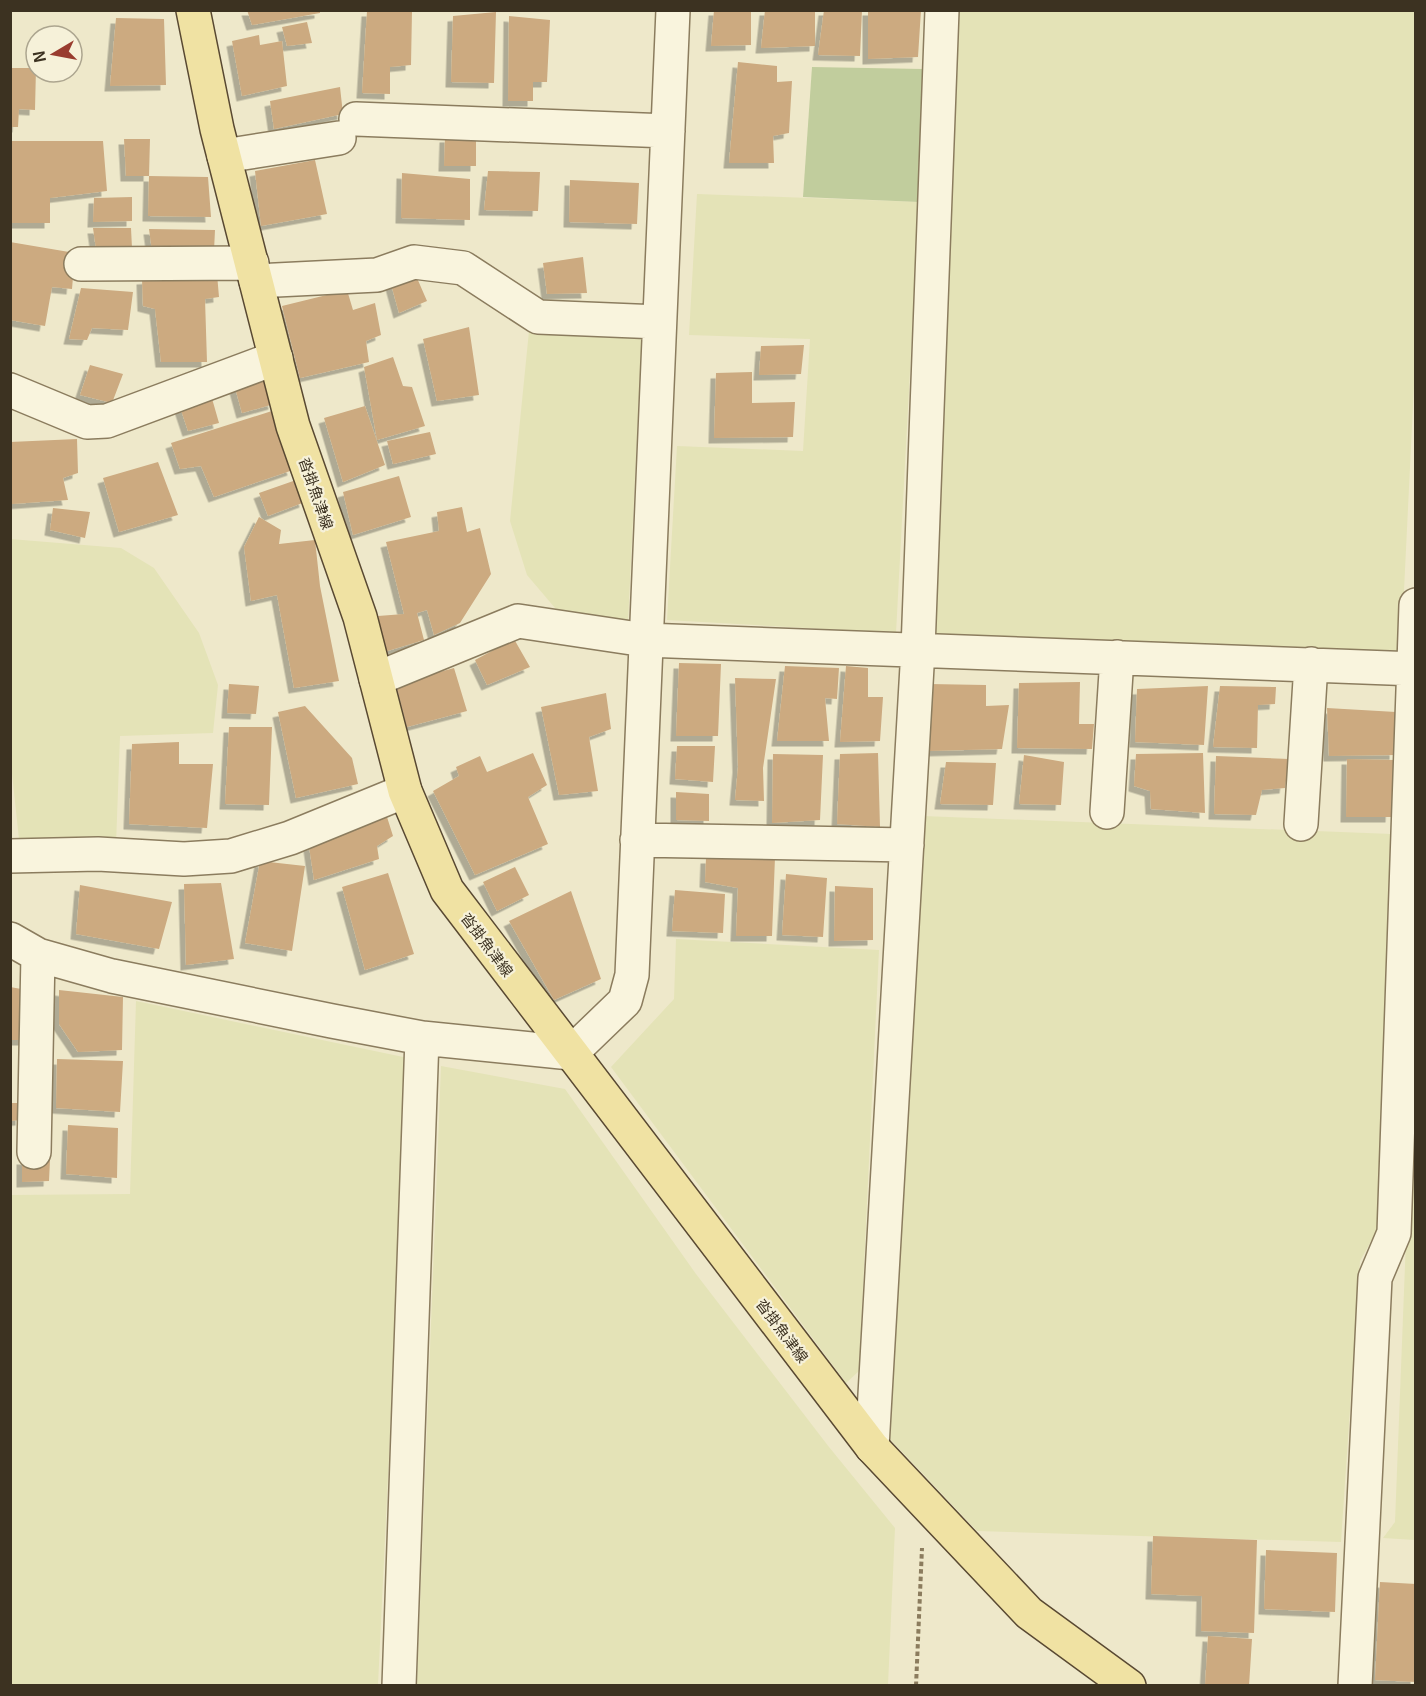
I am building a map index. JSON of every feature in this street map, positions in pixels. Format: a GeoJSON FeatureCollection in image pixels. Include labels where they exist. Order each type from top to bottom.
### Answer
{"type":"FeatureCollection","features":[{"type":"Feature","properties":{"kind":"main road","name":"沓掛魚津線"},"geometry":{"type":"LineString","coordinates":[[193,10],[224,156],[293,426],[360,617],[405,791],[447,890],[873,1447],[1029,1613],[1130,1686]]}},
{"type":"Feature","properties":{"kind":"street"},"geometry":{"type":"LineString","coordinates":[[10,939],[38,955],[112,976],[332,1022],[423,1038],[571,1053],[625,1001],[632,975],[673,10]]}},
{"type":"Feature","properties":{"kind":"street"},"geometry":{"type":"LineString","coordinates":[[873,1447],[918,649],[942,10]]}},
{"type":"Feature","properties":{"kind":"street"},"geometry":{"type":"LineString","coordinates":[[224,156],[348,128],[668,131]]}},
{"type":"Feature","properties":{"kind":"street"},"geometry":{"type":"LineString","coordinates":[[81,264],[377,275],[414,262],[463,268],[538,317],[659,322]]}},
{"type":"Feature","properties":{"kind":"street"},"geometry":{"type":"LineString","coordinates":[[10,390],[87,422],[107,421],[276,358]]}},
{"type":"Feature","properties":{"kind":"street"},"geometry":{"type":"LineString","coordinates":[[1355,1686],[1376,1278],[1394,1233],[1416,605]]}},
{"type":"Feature","properties":{"kind":"street"},"geometry":{"type":"LineString","coordinates":[[376,680],[518,621],[645,640],[1414,669]]}},
{"type":"Feature","properties":{"kind":"street"},"geometry":{"type":"LineString","coordinates":[[1107,812],[1116,657]]}},
{"type":"Feature","properties":{"kind":"street"},"geometry":{"type":"LineString","coordinates":[[1301,824],[1311,664]]}},
{"type":"Feature","properties":{"kind":"street"},"geometry":{"type":"LineString","coordinates":[[10,856],[98,854],[184,859],[231,856],[290,838],[405,791]]}},
{"type":"Feature","properties":{"kind":"street"},"geometry":{"type":"LineString","coordinates":[[638,840],[907,845]]}},
{"type":"Feature","properties":{"kind":"street"},"geometry":{"type":"LineString","coordinates":[[34,1152],[38,955]]}},
{"type":"Feature","properties":{"kind":"street"},"geometry":{"type":"LineString","coordinates":[[399,1686],[423,1038]]}},
{"type":"Feature","properties":{"kind":"path"},"geometry":{"type":"LineString","coordinates":[[916,1686],[924,1502]]}},
{"type":"Feature","properties":{"kind":"green space"},"geometry":{"type":"Polygon","coordinates":[[[953,11],[1415,11],[1416,344],[1401,652],[932,635],[953,11]]]}},
{"type":"Feature","properties":{"kind":"green space"},"geometry":{"type":"Polygon","coordinates":[[[812,67],[923,69],[919,202],[803,197],[812,67]]]}},
{"type":"Feature","properties":{"kind":"green space"},"geometry":{"type":"Polygon","coordinates":[[[697,194],[919,202],[896,633],[667,620],[677,446],[803,451],[810,339],[689,335],[697,194]]]}},
{"type":"Feature","properties":{"kind":"green space"},"geometry":{"type":"Polygon","coordinates":[[[529,331],[642,334],[628,622],[561,615],[527,575],[510,521],[529,331]]]}},
{"type":"Feature","properties":{"kind":"green space"},"geometry":{"type":"Polygon","coordinates":[[[10,539],[121,548],[154,568],[199,633],[218,685],[213,733],[120,736],[116,845],[19,839],[10,755],[10,539]]]}},
{"type":"Feature","properties":{"kind":"green space"},"geometry":{"type":"Polygon","coordinates":[[[923,816],[1392,834],[1379,1227],[1360,1261],[1341,1542],[977,1531],[889,1438],[923,816]]]}},
{"type":"Feature","properties":{"kind":"green space"},"geometry":{"type":"Polygon","coordinates":[[[676,939],[879,950],[859,1371],[846,1383],[611,1067],[674,999],[676,939]]]}},
{"type":"Feature","properties":{"kind":"green space"},"geometry":{"type":"Polygon","coordinates":[[[136,1001],[408,1058],[378,1685],[11,1685],[10,1195],[130,1194],[136,1001]]]}},
{"type":"Feature","properties":{"kind":"green space"},"geometry":{"type":"Polygon","coordinates":[[[1415,1009],[1415,1540],[1383,1538],[1395,1522],[1415,1009]]]}},
{"type":"Feature","properties":{"kind":"green space"},"geometry":{"type":"Polygon","coordinates":[[[441,1066],[565,1089],[696,1274],[829,1447],[895,1528],[888,1685],[417,1685],[441,1066]]]}},
{"type":"Feature","properties":{"kind":"building"},"geometry":{"type":"Polygon","coordinates":[[[247,10],[320,10],[320,13],[252,25],[247,10]]]}},
{"type":"Feature","properties":{"kind":"building"},"geometry":{"type":"Polygon","coordinates":[[[714,10],[751,10],[751,45],[711,46],[714,10]]]}},
{"type":"Feature","properties":{"kind":"building"},"geometry":{"type":"Polygon","coordinates":[[[765,10],[815,10],[815,46],[761,48],[765,10]]]}},
{"type":"Feature","properties":{"kind":"building"},"geometry":{"type":"Polygon","coordinates":[[[824,10],[862,10],[860,56],[818,55],[824,10]]]}},
{"type":"Feature","properties":{"kind":"building"},"geometry":{"type":"Polygon","coordinates":[[[868,10],[921,10],[918,57],[868,59],[868,10]]]}},
{"type":"Feature","properties":{"kind":"building"},"geometry":{"type":"Polygon","coordinates":[[[367,11],[412,11],[411,65],[390,67],[390,94],[362,93],[367,11]]]}},
{"type":"Feature","properties":{"kind":"building"},"geometry":{"type":"Polygon","coordinates":[[[496,12],[494,83],[451,82],[453,16],[496,12]]]}},
{"type":"Feature","properties":{"kind":"building"},"geometry":{"type":"Polygon","coordinates":[[[509,16],[550,20],[547,82],[533,82],[533,101],[508,101],[509,16]]]}},
{"type":"Feature","properties":{"kind":"building"},"geometry":{"type":"Polygon","coordinates":[[[116,18],[164,19],[166,85],[110,86],[116,18]]]}},
{"type":"Feature","properties":{"kind":"building"},"geometry":{"type":"Polygon","coordinates":[[[307,22],[312,43],[287,46],[282,27],[307,22]]]}},
{"type":"Feature","properties":{"kind":"building"},"geometry":{"type":"Polygon","coordinates":[[[259,35],[260,45],[282,41],[287,86],[242,96],[232,41],[259,35]]]}},
{"type":"Feature","properties":{"kind":"building"},"geometry":{"type":"Polygon","coordinates":[[[738,62],[777,66],[777,82],[792,81],[789,133],[773,136],[774,163],[729,163],[738,62]]]}},
{"type":"Feature","properties":{"kind":"building"},"geometry":{"type":"Polygon","coordinates":[[[10,68],[24,68],[24,84],[36,84],[35,110],[19,109],[18,127],[10,127],[10,68]]]}},
{"type":"Feature","properties":{"kind":"building"},"geometry":{"type":"Polygon","coordinates":[[[340,87],[343,114],[274,129],[270,101],[340,87]]]}},
{"type":"Feature","properties":{"kind":"building"},"geometry":{"type":"Polygon","coordinates":[[[476,136],[476,166],[444,166],[445,137],[476,136]]]}},
{"type":"Feature","properties":{"kind":"building"},"geometry":{"type":"Polygon","coordinates":[[[124,139],[150,139],[149,176],[126,176],[124,139]]]}},
{"type":"Feature","properties":{"kind":"building"},"geometry":{"type":"Polygon","coordinates":[[[10,141],[103,141],[107,191],[50,198],[50,223],[10,223],[10,141]]]}},
{"type":"Feature","properties":{"kind":"building"},"geometry":{"type":"Polygon","coordinates":[[[315,160],[327,214],[261,226],[255,171],[315,160]]]}},
{"type":"Feature","properties":{"kind":"building"},"geometry":{"type":"Polygon","coordinates":[[[488,171],[540,172],[538,211],[484,210],[488,171]]]}},
{"type":"Feature","properties":{"kind":"building"},"geometry":{"type":"Polygon","coordinates":[[[402,173],[470,179],[470,220],[401,218],[402,173]]]}},
{"type":"Feature","properties":{"kind":"building"},"geometry":{"type":"Polygon","coordinates":[[[149,176],[208,177],[211,217],[148,216],[149,176]]]}},
{"type":"Feature","properties":{"kind":"building"},"geometry":{"type":"Polygon","coordinates":[[[570,180],[639,183],[637,224],[569,222],[570,180]]]}},
{"type":"Feature","properties":{"kind":"building"},"geometry":{"type":"Polygon","coordinates":[[[132,197],[132,221],[93,222],[94,198],[132,197]]]}},
{"type":"Feature","properties":{"kind":"building"},"geometry":{"type":"Polygon","coordinates":[[[93,228],[131,228],[132,248],[96,249],[93,228]]]}},
{"type":"Feature","properties":{"kind":"building"},"geometry":{"type":"Polygon","coordinates":[[[149,229],[215,230],[214,251],[152,251],[149,229]]]}},
{"type":"Feature","properties":{"kind":"building"},"geometry":{"type":"Polygon","coordinates":[[[10,242],[75,253],[72,289],[52,287],[45,326],[10,320],[10,242]]]}},
{"type":"Feature","properties":{"kind":"building"},"geometry":{"type":"Polygon","coordinates":[[[583,257],[587,293],[547,294],[543,263],[583,257]]]}},
{"type":"Feature","properties":{"kind":"building"},"geometry":{"type":"Polygon","coordinates":[[[217,274],[219,297],[205,299],[207,362],[161,362],[155,309],[143,306],[142,279],[217,274]]]}},
{"type":"Feature","properties":{"kind":"building"},"geometry":{"type":"Polygon","coordinates":[[[417,278],[427,301],[399,313],[391,284],[417,278]]]}},
{"type":"Feature","properties":{"kind":"building"},"geometry":{"type":"Polygon","coordinates":[[[81,288],[133,292],[128,330],[92,328],[87,340],[69,339],[81,288]]]}},
{"type":"Feature","properties":{"kind":"building"},"geometry":{"type":"Polygon","coordinates":[[[347,290],[353,310],[375,303],[381,335],[366,341],[369,362],[300,378],[282,306],[347,290]]]}},
{"type":"Feature","properties":{"kind":"building"},"geometry":{"type":"Polygon","coordinates":[[[469,327],[479,395],[437,401],[423,339],[469,327]]]}},
{"type":"Feature","properties":{"kind":"building"},"geometry":{"type":"Polygon","coordinates":[[[804,345],[801,374],[759,375],[761,346],[804,345]]]}},
{"type":"Feature","properties":{"kind":"building"},"geometry":{"type":"Polygon","coordinates":[[[393,357],[403,386],[412,387],[425,426],[377,440],[364,367],[393,357]]]}},
{"type":"Feature","properties":{"kind":"building"},"geometry":{"type":"Polygon","coordinates":[[[90,365],[123,374],[112,403],[80,395],[90,365]]]}},
{"type":"Feature","properties":{"kind":"building"},"geometry":{"type":"Polygon","coordinates":[[[752,372],[752,403],[795,402],[793,437],[714,438],[716,373],[752,372]]]}},
{"type":"Feature","properties":{"kind":"building"},"geometry":{"type":"Polygon","coordinates":[[[267,375],[274,404],[242,413],[234,384],[267,375]]]}},
{"type":"Feature","properties":{"kind":"building"},"geometry":{"type":"Polygon","coordinates":[[[211,395],[219,423],[188,431],[179,404],[211,395]]]}},
{"type":"Feature","properties":{"kind":"building"},"geometry":{"type":"Polygon","coordinates":[[[365,406],[385,465],[343,482],[324,418],[365,406]]]}},
{"type":"Feature","properties":{"kind":"building"},"geometry":{"type":"Polygon","coordinates":[[[275,410],[293,470],[214,497],[201,466],[180,469],[171,443],[275,410]]]}},
{"type":"Feature","properties":{"kind":"building"},"geometry":{"type":"Polygon","coordinates":[[[430,432],[436,454],[393,464],[387,441],[430,432]]]}},
{"type":"Feature","properties":{"kind":"building"},"geometry":{"type":"Polygon","coordinates":[[[77,439],[78,473],[63,478],[68,500],[12,504],[10,442],[77,439]]]}},
{"type":"Feature","properties":{"kind":"building"},"geometry":{"type":"Polygon","coordinates":[[[158,462],[178,515],[119,532],[103,478],[158,462]]]}},
{"type":"Feature","properties":{"kind":"building"},"geometry":{"type":"Polygon","coordinates":[[[399,476],[411,517],[353,535],[343,492],[399,476]]]}},
{"type":"Feature","properties":{"kind":"building"},"geometry":{"type":"Polygon","coordinates":[[[299,479],[305,502],[268,516],[259,493],[299,479]]]}},
{"type":"Feature","properties":{"kind":"building"},"geometry":{"type":"Polygon","coordinates":[[[462,507],[467,532],[480,528],[491,574],[460,623],[434,635],[427,610],[417,613],[424,640],[384,652],[378,616],[404,614],[386,542],[439,531],[437,512],[462,507]]]}},
{"type":"Feature","properties":{"kind":"building"},"geometry":{"type":"Polygon","coordinates":[[[53,508],[90,512],[85,538],[50,530],[53,508]]]}},
{"type":"Feature","properties":{"kind":"building"},"geometry":{"type":"Polygon","coordinates":[[[259,517],[281,530],[279,544],[315,540],[320,586],[339,681],[294,688],[277,595],[251,601],[244,547],[259,517]]]}},
{"type":"Feature","properties":{"kind":"building"},"geometry":{"type":"Polygon","coordinates":[[[514,639],[530,667],[487,685],[475,660],[514,639]]]}},
{"type":"Feature","properties":{"kind":"building"},"geometry":{"type":"Polygon","coordinates":[[[679,663],[721,664],[718,736],[676,736],[679,663]]]}},
{"type":"Feature","properties":{"kind":"building"},"geometry":{"type":"Polygon","coordinates":[[[785,666],[839,668],[837,699],[825,698],[829,741],[777,741],[785,666]]]}},
{"type":"Feature","properties":{"kind":"building"},"geometry":{"type":"Polygon","coordinates":[[[846,666],[868,668],[868,697],[883,697],[880,741],[840,742],[846,666]]]}},
{"type":"Feature","properties":{"kind":"building"},"geometry":{"type":"Polygon","coordinates":[[[454,668],[467,711],[407,727],[396,684],[454,668]]]}},
{"type":"Feature","properties":{"kind":"building"},"geometry":{"type":"Polygon","coordinates":[[[735,678],[776,679],[763,768],[764,801],[735,800],[738,767],[735,678]]]}},
{"type":"Feature","properties":{"kind":"building"},"geometry":{"type":"Polygon","coordinates":[[[1080,682],[1079,724],[1094,724],[1092,749],[1017,748],[1019,683],[1080,682]]]}},
{"type":"Feature","properties":{"kind":"building"},"geometry":{"type":"Polygon","coordinates":[[[229,684],[259,686],[256,714],[227,713],[229,684]]]}},
{"type":"Feature","properties":{"kind":"building"},"geometry":{"type":"Polygon","coordinates":[[[929,684],[986,685],[986,706],[1009,705],[1002,749],[928,751],[929,684]]]}},
{"type":"Feature","properties":{"kind":"building"},"geometry":{"type":"Polygon","coordinates":[[[1208,686],[1204,745],[1135,742],[1137,689],[1208,686]]]}},
{"type":"Feature","properties":{"kind":"building"},"geometry":{"type":"Polygon","coordinates":[[[1220,686],[1276,687],[1275,704],[1258,705],[1257,748],[1213,747],[1220,686]]]}},
{"type":"Feature","properties":{"kind":"building"},"geometry":{"type":"Polygon","coordinates":[[[606,693],[611,729],[589,737],[598,791],[559,795],[541,707],[606,693]]]}},
{"type":"Feature","properties":{"kind":"building"},"geometry":{"type":"Polygon","coordinates":[[[305,706],[352,758],[358,784],[296,798],[278,712],[305,706]]]}},
{"type":"Feature","properties":{"kind":"building"},"geometry":{"type":"Polygon","coordinates":[[[1327,708],[1396,712],[1395,755],[1329,756],[1327,708]]]}},
{"type":"Feature","properties":{"kind":"building"},"geometry":{"type":"Polygon","coordinates":[[[229,727],[272,727],[269,805],[225,804],[229,727]]]}},
{"type":"Feature","properties":{"kind":"building"},"geometry":{"type":"Polygon","coordinates":[[[179,742],[179,764],[213,764],[207,828],[129,824],[132,744],[179,742]]]}},
{"type":"Feature","properties":{"kind":"building"},"geometry":{"type":"Polygon","coordinates":[[[677,746],[715,746],[713,782],[675,779],[677,746]]]}},
{"type":"Feature","properties":{"kind":"building"},"geometry":{"type":"Polygon","coordinates":[[[533,753],[547,785],[528,797],[548,844],[475,875],[433,791],[459,776],[456,767],[480,756],[487,772],[533,753]]]}},
{"type":"Feature","properties":{"kind":"building"},"geometry":{"type":"Polygon","coordinates":[[[878,753],[880,827],[837,824],[840,754],[878,753]]]}},
{"type":"Feature","properties":{"kind":"building"},"geometry":{"type":"Polygon","coordinates":[[[1203,753],[1205,813],[1151,809],[1150,791],[1134,786],[1136,754],[1203,753]]]}},
{"type":"Feature","properties":{"kind":"building"},"geometry":{"type":"Polygon","coordinates":[[[773,754],[823,755],[820,820],[772,823],[773,754]]]}},
{"type":"Feature","properties":{"kind":"building"},"geometry":{"type":"Polygon","coordinates":[[[1024,755],[1064,762],[1061,805],[1019,804],[1024,755]]]}},
{"type":"Feature","properties":{"kind":"building"},"geometry":{"type":"Polygon","coordinates":[[[1216,756],[1289,759],[1285,788],[1262,790],[1256,815],[1214,814],[1216,756]]]}},
{"type":"Feature","properties":{"kind":"building"},"geometry":{"type":"Polygon","coordinates":[[[1347,759],[1394,760],[1391,817],[1346,817],[1347,759]]]}},
{"type":"Feature","properties":{"kind":"building"},"geometry":{"type":"Polygon","coordinates":[[[946,762],[996,763],[993,805],[940,804],[946,762]]]}},
{"type":"Feature","properties":{"kind":"building"},"geometry":{"type":"Polygon","coordinates":[[[676,792],[709,794],[709,821],[676,820],[676,792]]]}},
{"type":"Feature","properties":{"kind":"building"},"geometry":{"type":"Polygon","coordinates":[[[387,817],[393,836],[377,846],[379,859],[314,880],[309,846],[387,817]]]}},
{"type":"Feature","properties":{"kind":"building"},"geometry":{"type":"Polygon","coordinates":[[[775,857],[772,936],[736,936],[738,888],[705,882],[706,858],[775,857]]]}},
{"type":"Feature","properties":{"kind":"building"},"geometry":{"type":"Polygon","coordinates":[[[260,861],[305,866],[292,951],[245,943],[260,861]]]}},
{"type":"Feature","properties":{"kind":"building"},"geometry":{"type":"Polygon","coordinates":[[[515,867],[529,895],[497,911],[483,882],[515,867]]]}},
{"type":"Feature","properties":{"kind":"building"},"geometry":{"type":"Polygon","coordinates":[[[388,873],[414,954],[365,970],[342,887],[388,873]]]}},
{"type":"Feature","properties":{"kind":"building"},"geometry":{"type":"Polygon","coordinates":[[[786,874],[827,878],[823,937],[782,935],[786,874]]]}},
{"type":"Feature","properties":{"kind":"building"},"geometry":{"type":"Polygon","coordinates":[[[221,883],[234,959],[186,965],[184,884],[221,883]]]}},
{"type":"Feature","properties":{"kind":"building"},"geometry":{"type":"Polygon","coordinates":[[[80,885],[172,902],[159,949],[76,934],[80,885]]]}},
{"type":"Feature","properties":{"kind":"building"},"geometry":{"type":"Polygon","coordinates":[[[835,886],[873,888],[873,940],[834,941],[835,886]]]}},
{"type":"Feature","properties":{"kind":"building"},"geometry":{"type":"Polygon","coordinates":[[[675,890],[725,894],[723,933],[672,931],[675,890]]]}},
{"type":"Feature","properties":{"kind":"building"},"geometry":{"type":"Polygon","coordinates":[[[571,891],[601,979],[554,1000],[509,921],[571,891]]]}},
{"type":"Feature","properties":{"kind":"building"},"geometry":{"type":"Polygon","coordinates":[[[10,987],[27,990],[25,1040],[10,1040],[10,987]]]}},
{"type":"Feature","properties":{"kind":"building"},"geometry":{"type":"Polygon","coordinates":[[[59,990],[123,997],[122,1050],[78,1052],[59,1024],[59,990]]]}},
{"type":"Feature","properties":{"kind":"building"},"geometry":{"type":"Polygon","coordinates":[[[57,1059],[123,1061],[120,1112],[56,1108],[57,1059]]]}},
{"type":"Feature","properties":{"kind":"building"},"geometry":{"type":"Polygon","coordinates":[[[10,1103],[21,1103],[21,1120],[10,1121],[10,1103]]]}},
{"type":"Feature","properties":{"kind":"building"},"geometry":{"type":"Polygon","coordinates":[[[68,1125],[118,1128],[117,1178],[66,1174],[68,1125]]]}},
{"type":"Feature","properties":{"kind":"building"},"geometry":{"type":"Polygon","coordinates":[[[22,1159],[50,1160],[49,1181],[22,1182],[22,1159]]]}},
{"type":"Feature","properties":{"kind":"building"},"geometry":{"type":"Polygon","coordinates":[[[1153,1536],[1257,1540],[1254,1633],[1201,1631],[1202,1596],[1151,1594],[1153,1536]]]}},
{"type":"Feature","properties":{"kind":"building"},"geometry":{"type":"Polygon","coordinates":[[[1266,1550],[1337,1553],[1335,1612],[1264,1609],[1266,1550]]]}},
{"type":"Feature","properties":{"kind":"building"},"geometry":{"type":"Polygon","coordinates":[[[1380,1582],[1416,1584],[1416,1682],[1375,1680],[1380,1582]]]}},
{"type":"Feature","properties":{"kind":"building"},"geometry":{"type":"Polygon","coordinates":[[[1208,1636],[1252,1639],[1249,1686],[1205,1686],[1208,1636]]]}}]}
